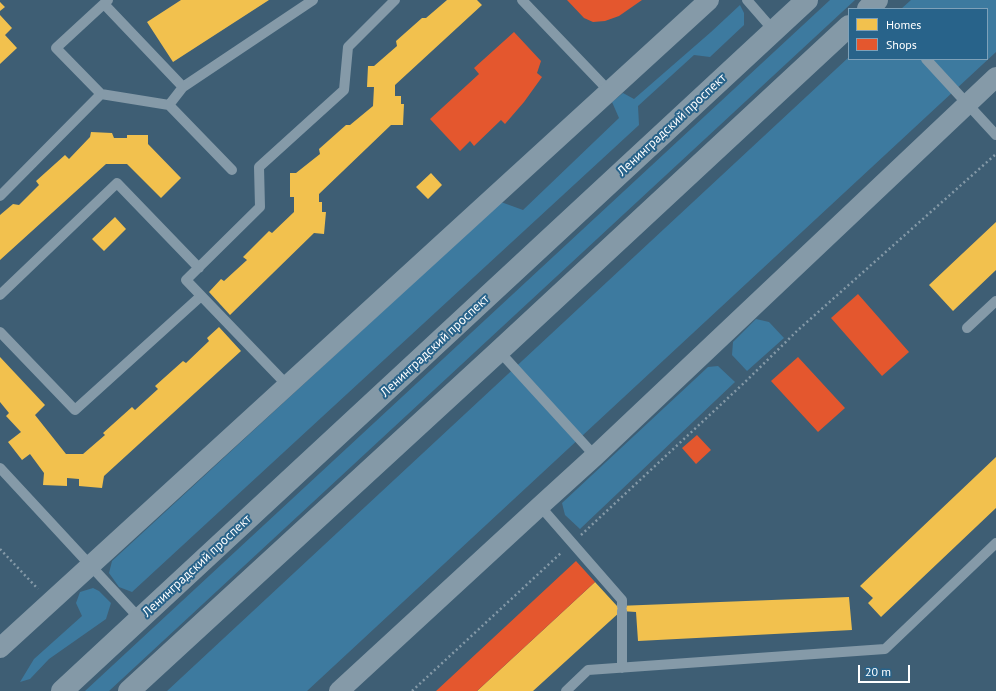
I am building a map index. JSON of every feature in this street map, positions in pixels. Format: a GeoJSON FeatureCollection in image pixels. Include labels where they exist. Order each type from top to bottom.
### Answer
{"type":"FeatureCollection","features":[{"type":"Feature","properties":{"kind":"main road","name":"Ленинградский проспект"},"geometry":{"type":"LineString","coordinates":[[62,691],[808,0]]}},
{"type":"Feature","properties":{"kind":"main road"},"geometry":{"type":"LineString","coordinates":[[129,691],[499,351],[848,27]]}},
{"type":"Feature","properties":{"kind":"street"},"geometry":{"type":"LineString","coordinates":[[0,648],[709,0]]}},
{"type":"Feature","properties":{"kind":"street"},"geometry":{"type":"LineString","coordinates":[[339,691],[595,456],[996,77]]}},
{"type":"Feature","properties":{"kind":"lane"},"geometry":{"type":"LineString","coordinates":[[169,105],[183,87],[313,0]]}},
{"type":"Feature","properties":{"kind":"lane"},"geometry":{"type":"LineString","coordinates":[[288,386],[186,280],[260,206],[259,167],[344,90],[348,47],[395,0]]}},
{"type":"Feature","properties":{"kind":"lane"},"geometry":{"type":"LineString","coordinates":[[522,0],[609,91]]}},
{"type":"Feature","properties":{"kind":"lane"},"geometry":{"type":"LineString","coordinates":[[747,0],[774,31]]}},
{"type":"Feature","properties":{"kind":"lane"},"geometry":{"type":"LineString","coordinates":[[183,87],[106,2],[56,48],[101,94],[169,105],[232,170]]}},
{"type":"Feature","properties":{"kind":"lane"},"geometry":{"type":"LineString","coordinates":[[927,60],[996,135]]}},
{"type":"Feature","properties":{"kind":"lane"},"geometry":{"type":"LineString","coordinates":[[0,196],[101,94]]}},
{"type":"Feature","properties":{"kind":"lane"},"geometry":{"type":"LineString","coordinates":[[0,295],[117,183],[199,268]]}},
{"type":"Feature","properties":{"kind":"lane"},"geometry":{"type":"LineString","coordinates":[[0,332],[75,410],[201,296]]}},
{"type":"Feature","properties":{"kind":"lane"},"geometry":{"type":"LineString","coordinates":[[967,328],[996,301]]}},
{"type":"Feature","properties":{"kind":"lane"},"geometry":{"type":"LineString","coordinates":[[499,351],[595,456]]}},
{"type":"Feature","properties":{"kind":"lane"},"geometry":{"type":"LineString","coordinates":[[0,468],[140,619]]}},
{"type":"Feature","properties":{"kind":"lane"},"geometry":{"type":"LineString","coordinates":[[540,506],[622,600],[622,668]]}},
{"type":"Feature","properties":{"kind":"lane"},"geometry":{"type":"LineString","coordinates":[[566,691],[588,670],[886,649],[996,543]]}},
{"type":"Feature","properties":{"kind":"path"},"geometry":{"type":"LineString","coordinates":[[412,691],[744,383],[798,330],[996,154]]}},
{"type":"Feature","properties":{"kind":"path"},"geometry":{"type":"LineString","coordinates":[[0,548],[50,603]]}},
{"type":"Feature","properties":{"kind":"shaded area"},"geometry":{"type":"Polygon","coordinates":[[[830,0],[855,0],[109,691],[85,691],[830,0]]]}},
{"type":"Feature","properties":{"kind":"shaded area"},"geometry":{"type":"Polygon","coordinates":[[[911,0],[996,0],[996,52],[988,59],[988,8],[902,8],[911,0]]]}},
{"type":"Feature","properties":{"kind":"shaded area"},"geometry":{"type":"Polygon","coordinates":[[[740,5],[744,13],[744,25],[710,57],[694,55],[638,106],[639,125],[132,592],[119,587],[109,573],[112,561],[501,202],[523,210],[619,118],[612,102],[623,93],[634,99],[740,5]]]}},
{"type":"Feature","properties":{"kind":"shaded area"},"geometry":{"type":"Polygon","coordinates":[[[848,58],[848,60],[987,60],[307,691],[167,691],[848,58]]]}},
{"type":"Feature","properties":{"kind":"shaded area"},"geometry":{"type":"Polygon","coordinates":[[[756,319],[769,322],[784,338],[747,371],[732,355],[733,342],[756,319]]]}},
{"type":"Feature","properties":{"kind":"shaded area"},"geometry":{"type":"Polygon","coordinates":[[[718,366],[735,382],[580,529],[565,515],[562,503],[708,367],[718,366]]]}},
{"type":"Feature","properties":{"kind":"shaded area"},"geometry":{"type":"Polygon","coordinates":[[[93,588],[99,591],[111,603],[106,619],[49,659],[30,679],[20,682],[34,659],[82,616],[76,603],[80,592],[93,588]]]}},
{"type":"Feature","properties":{"kind":"building: Homes"},"geometry":{"type":"Polygon","coordinates":[[[181,0],[269,0],[173,62],[147,22],[181,0]]]}},
{"type":"Feature","properties":{"kind":"building: Homes"},"geometry":{"type":"Polygon","coordinates":[[[447,0],[477,0],[482,5],[395,85],[395,96],[401,96],[401,104],[404,104],[403,125],[391,125],[319,194],[319,202],[322,202],[322,212],[326,212],[324,234],[314,233],[230,315],[209,292],[221,279],[224,281],[247,260],[243,257],[269,231],[272,233],[294,212],[294,197],[290,197],[290,173],[296,173],[320,154],[319,149],[346,125],[350,125],[373,106],[374,87],[367,87],[368,66],[374,66],[397,46],[396,41],[422,18],[426,18],[447,0]]]}},
{"type":"Feature","properties":{"kind":"building: Homes"},"geometry":{"type":"Polygon","coordinates":[[[0,2],[5,7],[0,11],[0,2]]]}},
{"type":"Feature","properties":{"kind":"building: Homes"},"geometry":{"type":"Polygon","coordinates":[[[0,15],[12,28],[5,35],[17,48],[0,64],[0,15]]]}},
{"type":"Feature","properties":{"kind":"building: Homes"},"geometry":{"type":"Polygon","coordinates":[[[91,132],[112,133],[114,138],[127,138],[127,135],[148,135],[148,144],[181,178],[161,198],[127,164],[106,164],[0,260],[0,215],[13,204],[19,205],[39,185],[36,181],[65,155],[69,159],[90,137],[91,132]]]}},
{"type":"Feature","properties":{"kind":"building: Homes"},"geometry":{"type":"Polygon","coordinates":[[[431,173],[442,185],[428,199],[416,187],[431,173]]]}},
{"type":"Feature","properties":{"kind":"building: Homes"},"geometry":{"type":"Polygon","coordinates":[[[115,217],[126,229],[104,251],[92,239],[115,217]]]}},
{"type":"Feature","properties":{"kind":"building: Homes"},"geometry":{"type":"Polygon","coordinates":[[[996,222],[996,270],[953,311],[929,285],[996,222]]]}},
{"type":"Feature","properties":{"kind":"building: Homes"},"geometry":{"type":"Polygon","coordinates":[[[219,327],[241,351],[104,476],[102,488],[79,486],[79,479],[67,478],[67,486],[43,485],[44,473],[30,454],[22,460],[8,442],[21,432],[6,416],[9,413],[0,402],[0,357],[45,405],[35,415],[66,454],[83,454],[105,435],[103,433],[132,407],[135,410],[158,389],[155,386],[183,361],[186,363],[209,341],[207,338],[219,327]]]}},
{"type":"Feature","properties":{"kind":"building: Homes"},"geometry":{"type":"Polygon","coordinates":[[[996,457],[996,508],[881,617],[868,603],[873,598],[860,586],[996,457]]]}},
{"type":"Feature","properties":{"kind":"building: Homes"},"geometry":{"type":"Polygon","coordinates":[[[595,582],[617,606],[849,597],[852,630],[638,641],[636,612],[621,611],[533,691],[477,691],[595,582]]]}},
{"type":"Feature","properties":{"kind":"building: Shops"},"geometry":{"type":"Polygon","coordinates":[[[567,0],[642,0],[619,16],[605,21],[593,22],[584,18],[567,0]]]}},
{"type":"Feature","properties":{"kind":"building: Shops"},"geometry":{"type":"Polygon","coordinates":[[[514,32],[541,61],[537,73],[542,77],[524,102],[505,124],[501,120],[474,146],[470,141],[460,151],[430,119],[479,74],[474,68],[514,32]]]}},
{"type":"Feature","properties":{"kind":"building: Shops"},"geometry":{"type":"Polygon","coordinates":[[[858,294],[909,352],[882,376],[831,318],[858,294]]]}},
{"type":"Feature","properties":{"kind":"building: Shops"},"geometry":{"type":"Polygon","coordinates":[[[798,357],[845,408],[818,432],[771,381],[798,357]]]}},
{"type":"Feature","properties":{"kind":"building: Shops"},"geometry":{"type":"Polygon","coordinates":[[[697,435],[711,450],[696,464],[682,448],[697,435]]]}},
{"type":"Feature","properties":{"kind":"building: Shops"},"geometry":{"type":"Polygon","coordinates":[[[576,561],[595,582],[477,691],[436,691],[576,561]]]}}]}
